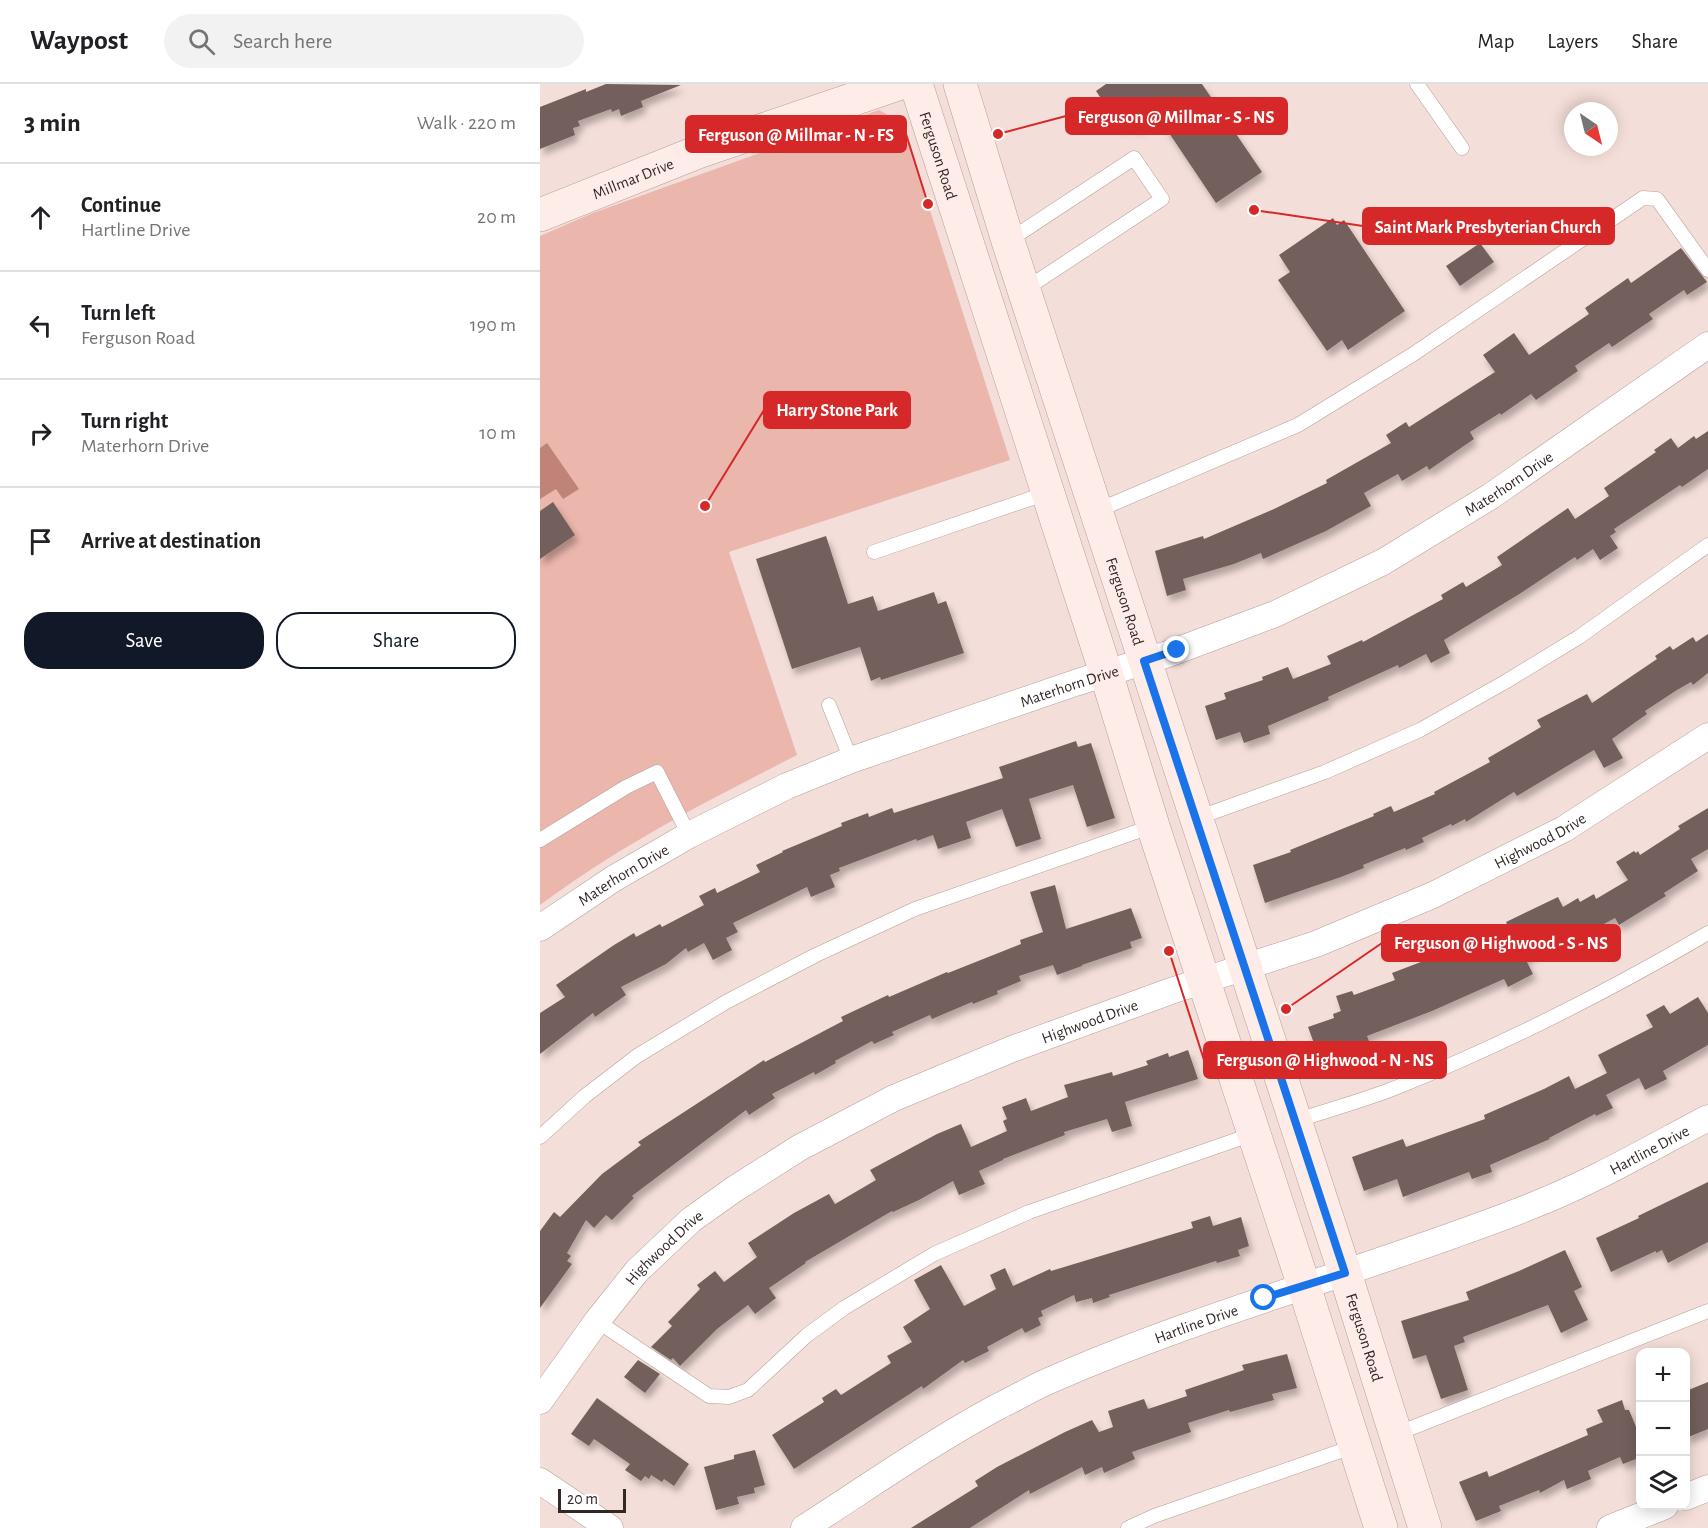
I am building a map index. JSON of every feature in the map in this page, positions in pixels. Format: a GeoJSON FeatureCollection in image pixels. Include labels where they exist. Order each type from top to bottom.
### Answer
{"type":"FeatureCollection","features":[{"type":"Feature","properties":{"kind":"main road","name":"Millmar Drive"},"geometry":{"type":"LineString","coordinates":[[540,214],[698,152],[898,84]]}},
{"type":"Feature","properties":{"kind":"main road","name":"Ferguson Road"},"geometry":{"type":"LineString","coordinates":[[916,84],[1153,826],[1381,1528]]}},
{"type":"Feature","properties":{"kind":"main road","name":"Ferguson Road"},"geometry":{"type":"LineString","coordinates":[[960,84],[1008,241],[1345,1273],[1425,1528]]}},
{"type":"Feature","properties":{"kind":"street","name":"Materhorn Drive"},"geometry":{"type":"LineString","coordinates":[[540,928],[613,879],[689,835],[787,786],[850,760],[1144,661],[1275,614],[1383,562],[1491,496],[1708,345]]}},
{"type":"Feature","properties":{"kind":"street","name":"Highwood Drive"},"geometry":{"type":"LineString","coordinates":[[540,1401],[597,1320],[637,1271],[691,1220],[799,1148],[894,1098],[1001,1053],[1204,980],[1316,944],[1433,895],[1564,829],[1708,736]]}},
{"type":"Feature","properties":{"kind":"street","name":"Hartline Drive"},"geometry":{"type":"LineString","coordinates":[[804,1528],[964,1425],[1041,1384],[1124,1349],[1264,1298],[1419,1248],[1531,1206],[1616,1167],[1708,1118]]}},
{"type":"Feature","properties":{"kind":"street"},"geometry":{"type":"LineString","coordinates":[[540,1480],[610,1528]]}},
{"type":"Feature","properties":{"kind":"street"},"geometry":{"type":"LineString","coordinates":[[1690,1495],[1708,1488]]}},
{"type":"Feature","properties":{"kind":"street"},"geometry":{"type":"LineString","coordinates":[[1610,1528],[1655,1510]]}},
{"type":"Feature","properties":{"kind":"lane"},"geometry":{"type":"LineString","coordinates":[[1418,84],[1462,148]]}},
{"type":"Feature","properties":{"kind":"lane"},"geometry":{"type":"LineString","coordinates":[[1008,241],[1134,158],[1162,199],[1024,290]]}},
{"type":"Feature","properties":{"kind":"lane"},"geometry":{"type":"LineString","coordinates":[[1096,511],[1298,425],[1412,355],[1643,198],[1658,199],[1708,270]]}},
{"type":"Feature","properties":{"kind":"lane"},"geometry":{"type":"LineString","coordinates":[[874,552],[1047,493]]}},
{"type":"Feature","properties":{"kind":"lane"},"geometry":{"type":"LineString","coordinates":[[1197,818],[1326,772],[1420,730],[1579,637],[1708,545]]}},
{"type":"Feature","properties":{"kind":"lane"},"geometry":{"type":"LineString","coordinates":[[829,705],[850,760]]}},
{"type":"Feature","properties":{"kind":"lane"},"geometry":{"type":"LineString","coordinates":[[540,840],[626,787],[657,772],[689,835]]}},
{"type":"Feature","properties":{"kind":"lane"},"geometry":{"type":"LineString","coordinates":[[540,1137],[585,1096],[637,1056],[726,1002],[816,955],[915,909],[1153,826]]}},
{"type":"Feature","properties":{"kind":"lane"},"geometry":{"type":"LineString","coordinates":[[1295,1121],[1393,1089],[1507,1040],[1632,977],[1708,933]]}},
{"type":"Feature","properties":{"kind":"lane"},"geometry":{"type":"LineString","coordinates":[[597,1320],[709,1396],[729,1397],[748,1390],[806,1336],[844,1308],[934,1254],[1029,1212],[1253,1134]]}},
{"type":"Feature","properties":{"kind":"lane"},"geometry":{"type":"LineString","coordinates":[[1396,1434],[1708,1311]]}},
{"type":"Feature","properties":{"kind":"lane"},"geometry":{"type":"LineString","coordinates":[[1128,1528],[1154,1516],[1354,1446]]}},
{"type":"Feature","properties":{"kind":"shaded area"},"geometry":{"type":"Polygon","coordinates":[[[879,110],[893,118],[905,132],[1010,460],[729,552],[797,755],[698,806],[633,843],[540,905],[540,236],[593,213],[879,110]]]}},
{"type":"Feature","properties":{"kind":"shaded area"},"geometry":{"type":"Polygon","coordinates":[[[547,443],[579,489],[563,499],[556,489],[540,499],[540,448],[547,443]]]}},
{"type":"Feature","properties":{"kind":"building"},"geometry":{"type":"Polygon","coordinates":[[[606,84],[681,85],[641,101],[643,107],[621,116],[619,109],[612,112],[611,109],[578,121],[580,126],[573,128],[575,135],[540,149],[540,107],[586,89],[586,92],[606,84]]]}},
{"type":"Feature","properties":{"kind":"building"},"geometry":{"type":"Polygon","coordinates":[[[1106,84],[1202,84],[1262,172],[1216,203],[1157,115],[1136,129],[1131,121],[1121,128],[1096,91],[1106,84]]]}},
{"type":"Feature","properties":{"kind":"building"},"geometry":{"type":"Polygon","coordinates":[[[1333,218],[1337,225],[1344,220],[1405,311],[1348,350],[1342,340],[1327,351],[1278,280],[1290,272],[1279,255],[1333,218]]]}},
{"type":"Feature","properties":{"kind":"building"},"geometry":{"type":"Polygon","coordinates":[[[1480,243],[1494,262],[1460,286],[1446,266],[1480,243]]]}},
{"type":"Feature","properties":{"kind":"building"},"geometry":{"type":"Polygon","coordinates":[[[1681,248],[1707,282],[1687,295],[1684,290],[1649,314],[1653,319],[1612,347],[1609,343],[1575,366],[1578,371],[1536,400],[1531,394],[1501,415],[1500,413],[1470,432],[1474,439],[1429,470],[1427,466],[1402,481],[1398,474],[1364,493],[1371,506],[1326,531],[1263,559],[1261,553],[1234,564],[1183,579],[1186,590],[1167,596],[1155,551],[1203,536],[1204,539],[1327,483],[1326,480],[1391,443],[1386,435],[1406,422],[1409,427],[1495,372],[1483,355],[1514,333],[1529,355],[1589,314],[1585,308],[1628,278],[1631,283],[1681,248]]]}},
{"type":"Feature","properties":{"kind":"building"},"geometry":{"type":"Polygon","coordinates":[[[1708,431],[1708,469],[1614,529],[1616,532],[1610,536],[1618,548],[1600,560],[1593,549],[1577,560],[1575,557],[1444,640],[1450,653],[1431,663],[1426,654],[1399,668],[1398,665],[1328,697],[1329,700],[1268,726],[1270,734],[1244,743],[1240,732],[1216,740],[1205,706],[1226,699],[1224,693],[1263,680],[1262,677],[1288,667],[1293,679],[1331,664],[1327,656],[1362,640],[1363,642],[1443,599],[1441,595],[1463,582],[1466,587],[1502,565],[1497,557],[1568,508],[1575,519],[1609,496],[1604,488],[1656,452],[1654,450],[1671,438],[1678,448],[1694,436],[1696,439],[1708,431]]]}},
{"type":"Feature","properties":{"kind":"building"},"geometry":{"type":"Polygon","coordinates":[[[553,502],[575,535],[540,559],[540,511],[553,502]]]}},
{"type":"Feature","properties":{"kind":"building"},"geometry":{"type":"Polygon","coordinates":[[[826,536],[848,604],[873,596],[878,611],[934,592],[938,604],[946,601],[964,653],[881,680],[880,677],[871,681],[860,647],[792,669],[756,559],[826,536]]]}},
{"type":"Feature","properties":{"kind":"building"},"geometry":{"type":"Polygon","coordinates":[[[1708,634],[1708,673],[1693,685],[1691,682],[1645,711],[1647,714],[1612,739],[1623,758],[1604,768],[1594,750],[1517,796],[1514,792],[1466,822],[1465,819],[1452,826],[1451,824],[1422,838],[1424,842],[1363,865],[1364,868],[1341,877],[1265,903],[1253,865],[1291,852],[1290,850],[1374,816],[1373,814],[1391,806],[1394,812],[1435,794],[1434,792],[1490,762],[1488,758],[1541,727],[1537,720],[1587,694],[1592,703],[1657,659],[1655,656],[1670,646],[1673,650],[1693,637],[1696,642],[1708,634]]]}},
{"type":"Feature","properties":{"kind":"building"},"geometry":{"type":"Polygon","coordinates":[[[1076,741],[1078,747],[1091,743],[1115,818],[1087,827],[1073,785],[1029,799],[1041,839],[1016,847],[1002,809],[966,822],[971,838],[938,849],[933,835],[917,841],[916,839],[839,868],[840,871],[830,875],[835,887],[811,897],[807,887],[733,923],[738,932],[726,938],[732,950],[713,960],[704,943],[688,952],[686,948],[666,964],[621,987],[626,995],[595,1017],[593,1013],[540,1054],[540,1013],[565,997],[556,985],[634,933],[636,937],[660,924],[662,927],[704,905],[699,896],[715,888],[717,893],[760,872],[756,865],[782,851],[842,826],[841,823],[868,813],[869,817],[892,808],[894,813],[1003,778],[999,767],[1076,741]]]}},
{"type":"Feature","properties":{"kind":"building"},"geometry":{"type":"Polygon","coordinates":[[[1708,808],[1708,849],[1691,859],[1698,871],[1664,893],[1666,896],[1619,925],[1615,918],[1560,948],[1557,943],[1525,958],[1533,974],[1508,987],[1504,979],[1432,1011],[1367,1036],[1369,1041],[1319,1057],[1308,1027],[1334,1018],[1333,1014],[1341,1011],[1336,996],[1352,991],[1354,995],[1395,980],[1392,973],[1447,952],[1451,961],[1456,959],[1457,961],[1512,934],[1506,922],[1558,897],[1563,907],[1578,898],[1580,902],[1594,894],[1596,899],[1628,880],[1616,862],[1634,851],[1636,853],[1638,851],[1640,855],[1680,829],[1678,826],[1708,808]]]}},
{"type":"Feature","properties":{"kind":"building"},"geometry":{"type":"Polygon","coordinates":[[[1055,885],[1066,929],[1131,908],[1142,938],[1130,942],[1132,948],[1057,975],[1053,965],[1019,976],[1021,981],[997,991],[998,994],[932,1019],[930,1015],[892,1032],[894,1035],[874,1044],[872,1041],[815,1075],[814,1072],[772,1094],[775,1098],[749,1115],[746,1110],[632,1196],[634,1198],[612,1220],[606,1215],[594,1228],[586,1220],[567,1253],[571,1256],[567,1261],[572,1264],[540,1308],[540,1231],[554,1212],[560,1217],[602,1174],[641,1145],[638,1142],[764,1060],[765,1062],[843,1021],[841,1017],[888,995],[889,997],[1021,944],[1020,940],[1043,932],[1030,892],[1055,885]]]}},
{"type":"Feature","properties":{"kind":"building"},"geometry":{"type":"Polygon","coordinates":[[[1698,997],[1708,1013],[1708,1045],[1663,1071],[1667,1079],[1645,1090],[1639,1078],[1606,1095],[1613,1108],[1596,1116],[1595,1114],[1550,1139],[1490,1165],[1492,1172],[1472,1179],[1469,1172],[1403,1197],[1397,1179],[1364,1191],[1352,1157],[1403,1139],[1406,1147],[1485,1119],[1484,1115],[1569,1076],[1575,1089],[1607,1073],[1598,1055],[1653,1027],[1646,1015],[1664,1005],[1670,1014],[1698,997]]]}},
{"type":"Feature","properties":{"kind":"building"},"geometry":{"type":"Polygon","coordinates":[[[1188,1050],[1198,1079],[1125,1102],[1132,1126],[1112,1132],[1107,1119],[1064,1132],[1065,1135],[1003,1159],[979,1171],[985,1184],[959,1195],[953,1181],[919,1200],[892,1211],[805,1262],[769,1288],[776,1298],[755,1314],[748,1305],[717,1329],[680,1366],[673,1358],[671,1360],[651,1347],[672,1326],[668,1322],[700,1289],[697,1285],[715,1271],[724,1282],[757,1257],[748,1243],[794,1213],[829,1194],[835,1204],[876,1180],[870,1170],[937,1134],[961,1124],[971,1147],[1007,1131],[1003,1121],[1007,1119],[1002,1107],[1026,1098],[1031,1111],[1068,1097],[1064,1085],[1112,1072],[1113,1076],[1148,1065],[1146,1061],[1168,1053],[1169,1057],[1188,1050]]]}},
{"type":"Feature","properties":{"kind":"building"},"geometry":{"type":"Polygon","coordinates":[[[1708,1182],[1708,1242],[1668,1263],[1662,1250],[1611,1272],[1596,1238],[1708,1182]]]}},
{"type":"Feature","properties":{"kind":"building"},"geometry":{"type":"Polygon","coordinates":[[[1210,1216],[1213,1226],[1241,1217],[1249,1246],[1238,1250],[1240,1256],[1217,1263],[1216,1261],[1109,1295],[1110,1297],[1093,1303],[1092,1298],[1076,1302],[1074,1295],[1041,1311],[1043,1316],[1038,1318],[1041,1325],[1025,1333],[1022,1328],[987,1347],[989,1351],[965,1363],[963,1360],[923,1389],[922,1386],[794,1469],[772,1435],[824,1402],[822,1398],[836,1389],[841,1395],[891,1363],[887,1356],[912,1342],[903,1327],[930,1309],[914,1280],[941,1265],[964,1306],[996,1289],[990,1275],[1005,1268],[1013,1286],[1050,1269],[1051,1271],[1193,1228],[1191,1222],[1210,1216]]]}},
{"type":"Feature","properties":{"kind":"building"},"geometry":{"type":"Polygon","coordinates":[[[1565,1250],[1582,1287],[1574,1291],[1588,1320],[1561,1333],[1548,1305],[1463,1337],[1465,1342],[1454,1346],[1468,1390],[1441,1399],[1426,1355],[1413,1359],[1401,1321],[1469,1300],[1466,1292],[1565,1250]]]}},
{"type":"Feature","properties":{"kind":"building"},"geometry":{"type":"Polygon","coordinates":[[[1287,1354],[1297,1388],[1272,1394],[1274,1400],[1230,1412],[1229,1410],[1188,1423],[1191,1432],[1132,1452],[1135,1459],[1104,1473],[1102,1467],[1085,1475],[1082,1467],[1030,1494],[1029,1490],[970,1528],[911,1528],[978,1486],[975,1481],[997,1467],[1065,1432],[1092,1420],[1099,1432],[1113,1427],[1108,1411],[1144,1399],[1148,1409],[1187,1396],[1185,1390],[1244,1370],[1242,1365],[1287,1354]]]}},
{"type":"Feature","properties":{"kind":"building"},"geometry":{"type":"Polygon","coordinates":[[[638,1360],[660,1374],[645,1393],[624,1377],[638,1360]]]}},
{"type":"Feature","properties":{"kind":"building"},"geometry":{"type":"Polygon","coordinates":[[[1708,1382],[1708,1429],[1690,1436],[1690,1402],[1690,1389],[1708,1382]]]}},
{"type":"Feature","properties":{"kind":"building"},"geometry":{"type":"Polygon","coordinates":[[[597,1398],[689,1464],[674,1486],[664,1479],[662,1482],[651,1475],[649,1479],[645,1476],[641,1481],[625,1470],[630,1464],[594,1439],[589,1446],[571,1434],[597,1398]]]}},
{"type":"Feature","properties":{"kind":"building"},"geometry":{"type":"Polygon","coordinates":[[[1622,1400],[1625,1410],[1629,1410],[1636,1427],[1636,1459],[1623,1464],[1620,1457],[1588,1471],[1591,1479],[1567,1489],[1564,1480],[1540,1493],[1539,1490],[1499,1506],[1501,1511],[1476,1521],[1459,1482],[1487,1471],[1489,1477],[1588,1435],[1586,1429],[1603,1422],[1597,1410],[1622,1400]]]}},
{"type":"Feature","properties":{"kind":"building"},"geometry":{"type":"Polygon","coordinates":[[[755,1450],[765,1485],[754,1488],[755,1493],[737,1497],[739,1504],[716,1510],[704,1467],[734,1459],[734,1455],[755,1450]]]}},
{"type":"Feature","properties":{"kind":"place","name":"Ferguson @ Millmar - S - NS"},"geometry":{"type":"Point","coordinates":[998,134]}},
{"type":"Feature","properties":{"kind":"place","name":"Ferguson @ Millmar - N - FS"},"geometry":{"type":"Point","coordinates":[928,204]}},
{"type":"Feature","properties":{"kind":"place","name":"Saint Mark Presbyterian Church"},"geometry":{"type":"Point","coordinates":[1254,210]}},
{"type":"Feature","properties":{"kind":"place","name":"Harry Stone Park"},"geometry":{"type":"Point","coordinates":[705,506]}},
{"type":"Feature","properties":{"kind":"place","name":"Ferguson @ Highwood - N - NS"},"geometry":{"type":"Point","coordinates":[1169,951]}},
{"type":"Feature","properties":{"kind":"place","name":"Ferguson @ Highwood - S - NS"},"geometry":{"type":"Point","coordinates":[1286,1009]}},
{"type":"Feature","properties":{"kind":"route"},"geometry":{"type":"LineString","coordinates":[[1177,650],[1144,661],[1345,1273],[1264,1298]]}}]}
